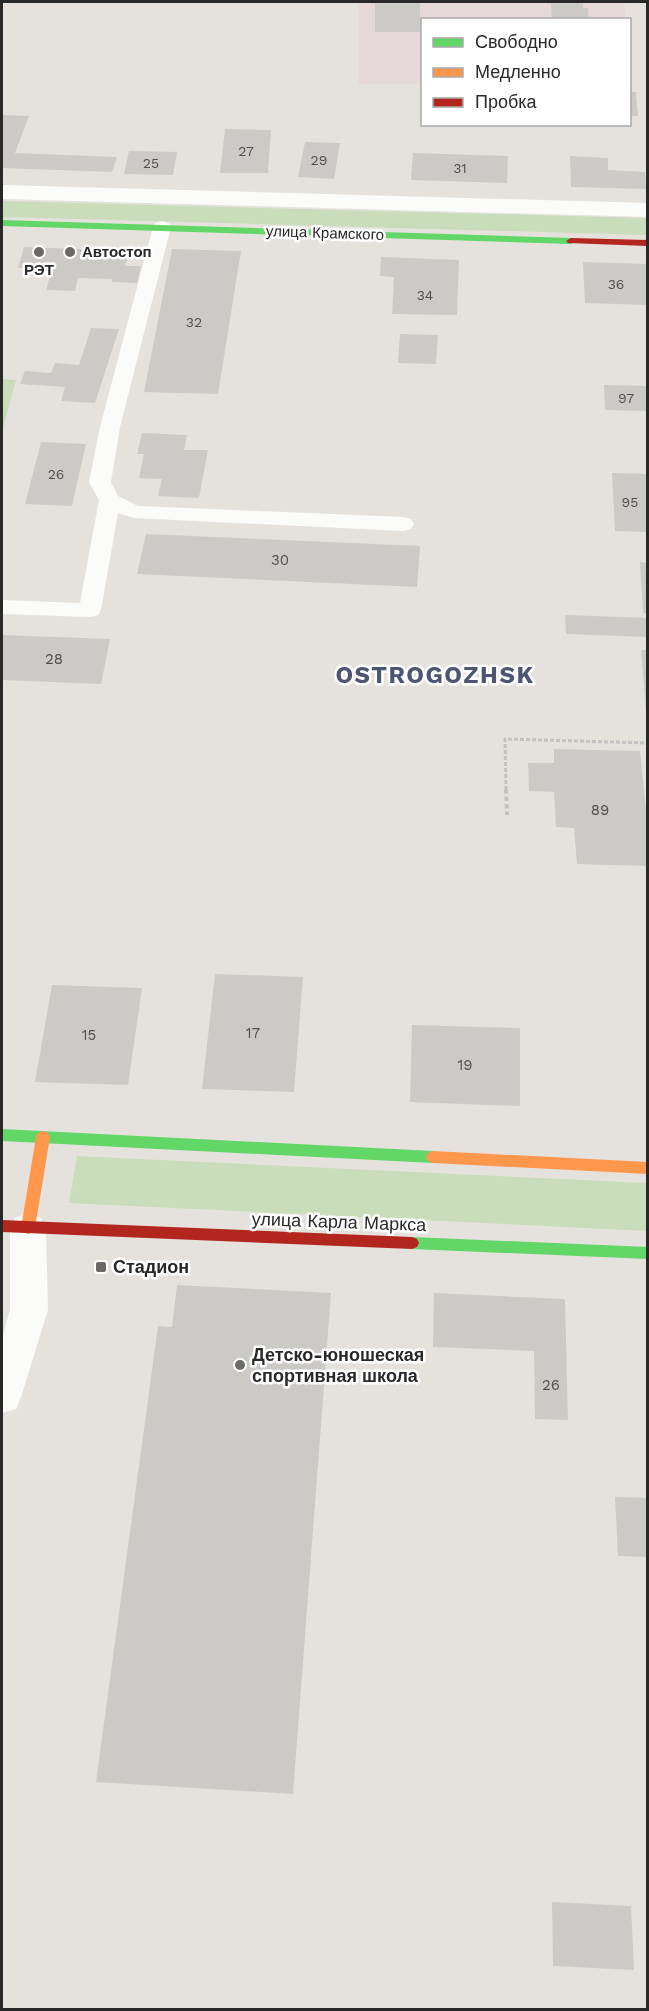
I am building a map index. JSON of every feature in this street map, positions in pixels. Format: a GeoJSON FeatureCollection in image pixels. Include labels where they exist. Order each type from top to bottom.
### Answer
{"type":"FeatureCollection","features":[{"type":"Feature","properties":{"kind":"main road","name":"улица Крамского"},"geometry":{"type":"LineString","coordinates":[[2,223],[648,243]]}},
{"type":"Feature","properties":{"kind":"main road"},"geometry":{"type":"LineString","coordinates":[[2,1135],[648,1168]]}},
{"type":"Feature","properties":{"kind":"main road"},"geometry":{"type":"LineString","coordinates":[[15,1227],[43,1137]]}},
{"type":"Feature","properties":{"kind":"main road","name":"улица Карла Маркса"},"geometry":{"type":"LineString","coordinates":[[15,1227],[648,1253]]}},
{"type":"Feature","properties":{"kind":"street","name":"улица Крамского"},"geometry":{"type":"LineString","coordinates":[[2,192],[648,210]]}},
{"type":"Feature","properties":{"kind":"street"},"geometry":{"type":"LineString","coordinates":[[2,1397],[29,1310],[15,1227]]}},
{"type":"Feature","properties":{"kind":"lane"},"geometry":{"type":"LineString","coordinates":[[162,227],[110,427],[100,482],[110,500],[134,512],[403,524]]}},
{"type":"Feature","properties":{"kind":"lane"},"geometry":{"type":"LineString","coordinates":[[2,607],[90,610],[110,500]]}},
{"type":"Feature","properties":{"kind":"path"},"geometry":{"type":"LineString","coordinates":[[507,815],[505,739],[648,742]]}},
{"type":"Feature","properties":{"kind":"shaded area"},"geometry":{"type":"Polygon","coordinates":[[[359,2],[624,2],[626,18],[421,18],[421,84],[359,84],[359,2]]]}},
{"type":"Feature","properties":{"kind":"green space"},"geometry":{"type":"Polygon","coordinates":[[[2,201],[647,218],[647,235],[2,217],[2,201]]]}},
{"type":"Feature","properties":{"kind":"green space"},"geometry":{"type":"Polygon","coordinates":[[[2,379],[16,380],[2,432],[2,379]]]}},
{"type":"Feature","properties":{"kind":"green space"},"geometry":{"type":"Polygon","coordinates":[[[77,1156],[647,1183],[647,1231],[69,1203],[77,1156]]]}},
{"type":"Feature","properties":{"kind":"building"},"geometry":{"type":"Polygon","coordinates":[[[375,2],[420,2],[420,32],[375,32],[375,2]]]}},
{"type":"Feature","properties":{"kind":"building"},"geometry":{"type":"Polygon","coordinates":[[[551,2],[583,2],[583,8],[588,8],[589,18],[552,18],[551,2]]]}},
{"type":"Feature","properties":{"kind":"building"},"geometry":{"type":"Polygon","coordinates":[[[631,92],[636,92],[638,116],[631,116],[631,92]]]}},
{"type":"Feature","properties":{"kind":"building"},"geometry":{"type":"Polygon","coordinates":[[[2,115],[29,116],[15,153],[117,157],[112,172],[2,168],[2,115]]]}},
{"type":"Feature","properties":{"kind":"building"},"geometry":{"type":"Polygon","coordinates":[[[225,129],[271,130],[268,173],[220,173],[225,129]]]}},
{"type":"Feature","properties":{"kind":"building"},"geometry":{"type":"Polygon","coordinates":[[[305,142],[340,143],[334,179],[298,177],[305,142]]]}},
{"type":"Feature","properties":{"kind":"building"},"geometry":{"type":"Polygon","coordinates":[[[129,151],[177,152],[173,175],[124,174],[129,151]]]}},
{"type":"Feature","properties":{"kind":"building"},"geometry":{"type":"Polygon","coordinates":[[[413,153],[508,156],[507,183],[411,180],[413,153]]]}},
{"type":"Feature","properties":{"kind":"building"},"geometry":{"type":"Polygon","coordinates":[[[570,156],[608,158],[608,170],[645,172],[646,189],[571,187],[570,156]]]}},
{"type":"Feature","properties":{"kind":"building"},"geometry":{"type":"Polygon","coordinates":[[[24,247],[129,251],[125,266],[141,266],[137,283],[112,282],[112,279],[78,278],[75,291],[46,290],[52,269],[18,268],[24,247]]]}},
{"type":"Feature","properties":{"kind":"building"},"geometry":{"type":"Polygon","coordinates":[[[172,249],[241,251],[218,394],[144,392],[172,249]]]}},
{"type":"Feature","properties":{"kind":"building"},"geometry":{"type":"Polygon","coordinates":[[[381,257],[459,260],[457,315],[392,314],[394,277],[380,276],[381,257]]]}},
{"type":"Feature","properties":{"kind":"building"},"geometry":{"type":"Polygon","coordinates":[[[583,262],[648,264],[648,305],[585,303],[583,262]]]}},
{"type":"Feature","properties":{"kind":"building"},"geometry":{"type":"Polygon","coordinates":[[[91,328],[119,329],[95,403],[61,401],[65,387],[20,384],[25,371],[51,373],[55,363],[79,365],[91,328]]]}},
{"type":"Feature","properties":{"kind":"building"},"geometry":{"type":"Polygon","coordinates":[[[400,334],[438,335],[436,364],[398,363],[400,334]]]}},
{"type":"Feature","properties":{"kind":"building"},"geometry":{"type":"Polygon","coordinates":[[[604,385],[648,386],[648,411],[605,410],[604,385]]]}},
{"type":"Feature","properties":{"kind":"building"},"geometry":{"type":"Polygon","coordinates":[[[142,433],[187,435],[184,450],[208,450],[199,498],[158,496],[162,479],[139,478],[144,454],[137,454],[142,433]]]}},
{"type":"Feature","properties":{"kind":"building"},"geometry":{"type":"Polygon","coordinates":[[[41,442],[86,444],[72,506],[25,504],[41,442]]]}},
{"type":"Feature","properties":{"kind":"building"},"geometry":{"type":"Polygon","coordinates":[[[612,473],[648,474],[648,532],[615,531],[612,473]]]}},
{"type":"Feature","properties":{"kind":"building"},"geometry":{"type":"Polygon","coordinates":[[[146,534],[420,546],[417,587],[137,574],[146,534]]]}},
{"type":"Feature","properties":{"kind":"building"},"geometry":{"type":"Polygon","coordinates":[[[640,562],[648,563],[648,614],[643,613],[640,562]]]}},
{"type":"Feature","properties":{"kind":"building"},"geometry":{"type":"Polygon","coordinates":[[[565,615],[648,618],[648,637],[566,634],[565,615]]]}},
{"type":"Feature","properties":{"kind":"building"},"geometry":{"type":"Polygon","coordinates":[[[2,635],[110,639],[101,684],[2,680],[2,635]]]}},
{"type":"Feature","properties":{"kind":"building"},"geometry":{"type":"Polygon","coordinates":[[[641,650],[648,650],[648,712],[646,712],[641,650]]]}},
{"type":"Feature","properties":{"kind":"building"},"geometry":{"type":"Polygon","coordinates":[[[554,749],[640,751],[648,830],[648,866],[577,864],[574,828],[556,827],[554,792],[529,791],[528,763],[554,763],[554,749]]]}},
{"type":"Feature","properties":{"kind":"building"},"geometry":{"type":"Polygon","coordinates":[[[215,974],[303,977],[294,1092],[202,1089],[215,974]]]}},
{"type":"Feature","properties":{"kind":"building"},"geometry":{"type":"Polygon","coordinates":[[[52,985],[142,988],[128,1085],[35,1082],[52,985]]]}},
{"type":"Feature","properties":{"kind":"building"},"geometry":{"type":"Polygon","coordinates":[[[412,1025],[520,1028],[520,1106],[410,1102],[412,1025]]]}},
{"type":"Feature","properties":{"kind":"building"},"geometry":{"type":"Polygon","coordinates":[[[177,1285],[331,1293],[293,1794],[96,1782],[158,1326],[172,1327],[177,1285]]]}},
{"type":"Feature","properties":{"kind":"building"},"geometry":{"type":"Polygon","coordinates":[[[434,1293],[565,1299],[568,1420],[535,1419],[534,1351],[433,1347],[434,1293]]]}},
{"type":"Feature","properties":{"kind":"building"},"geometry":{"type":"Polygon","coordinates":[[[615,1497],[648,1498],[648,1557],[618,1556],[615,1497]]]}},
{"type":"Feature","properties":{"kind":"building"},"geometry":{"type":"Polygon","coordinates":[[[552,1902],[631,1906],[634,1970],[553,1966],[552,1902]]]}},
{"type":"Feature","properties":{"kind":"traffic: fast"},"geometry":{"type":"LineString","coordinates":[[2,223],[571,241]]}},
{"type":"Feature","properties":{"kind":"traffic: fast"},"geometry":{"type":"LineString","coordinates":[[2,1135],[433,1157]]}},
{"type":"Feature","properties":{"kind":"traffic: fast"},"geometry":{"type":"LineString","coordinates":[[412,1243],[648,1253]]}},
{"type":"Feature","properties":{"kind":"traffic: slow"},"geometry":{"type":"LineString","coordinates":[[28,1228],[43,1137]]}},
{"type":"Feature","properties":{"kind":"traffic: slow"},"geometry":{"type":"LineString","coordinates":[[433,1157],[648,1168]]}},
{"type":"Feature","properties":{"kind":"traffic: jam"},"geometry":{"type":"LineString","coordinates":[[571,241],[648,243]]}},
{"type":"Feature","properties":{"kind":"traffic: jam"},"geometry":{"type":"LineString","coordinates":[[2,1226],[412,1243]]}},
{"type":"Feature","properties":{"kind":"place","name":"РЭТ"},"geometry":{"type":"Point","coordinates":[39,252]}},
{"type":"Feature","properties":{"kind":"place","name":"Автостоп"},"geometry":{"type":"Point","coordinates":[70,252]}},
{"type":"Feature","properties":{"kind":"place","name":"Стадион"},"geometry":{"type":"Point","coordinates":[101,1267]}},
{"type":"Feature","properties":{"kind":"place","name":"Детско-юношеская спортивная школа"},"geometry":{"type":"Point","coordinates":[240,1365]}},
{"type":"Feature","properties":{"kind":"district","name":"OSTROGOZHSK"},"geometry":{"type":"Point","coordinates":[435,675]}}]}
